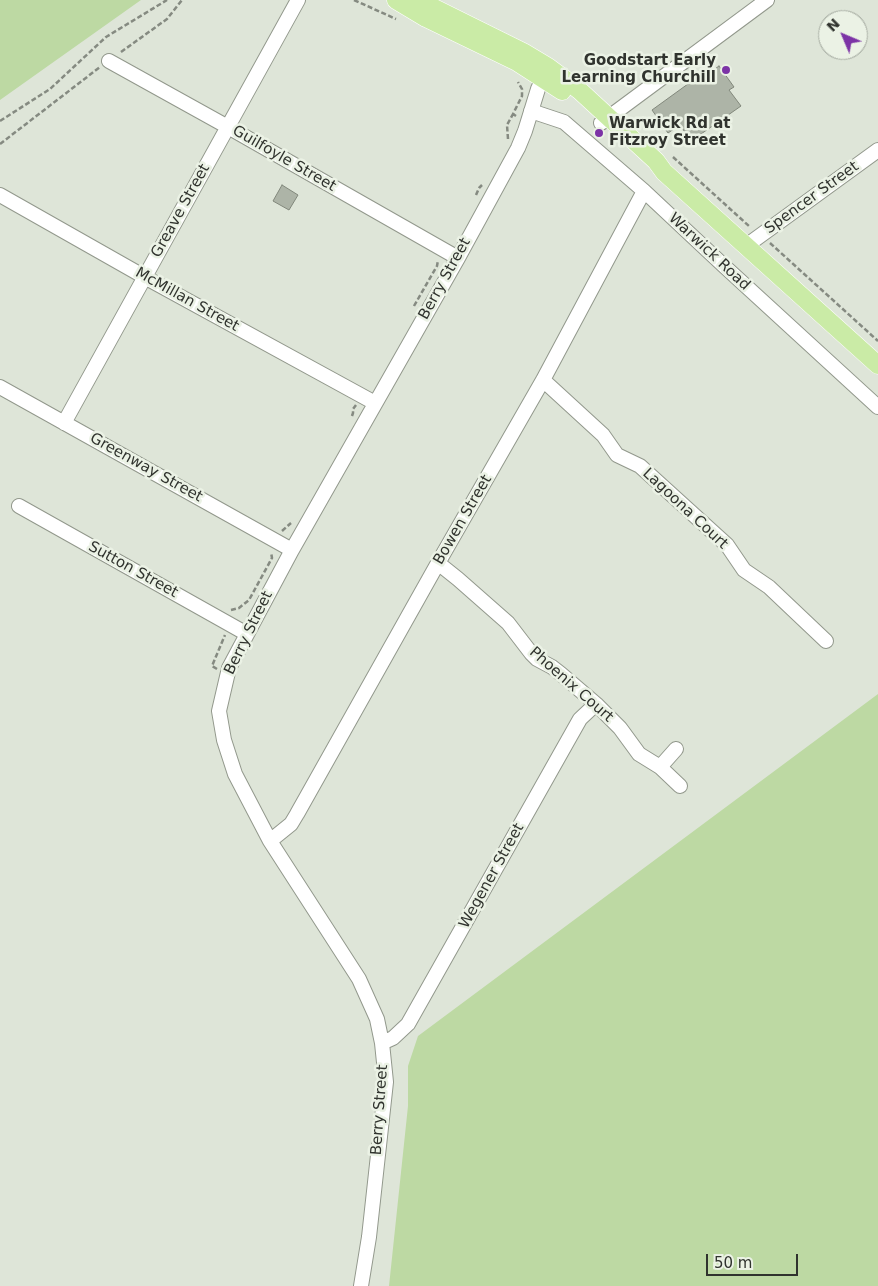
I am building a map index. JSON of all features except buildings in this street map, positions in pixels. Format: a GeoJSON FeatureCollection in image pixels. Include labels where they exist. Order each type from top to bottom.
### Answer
{"type":"FeatureCollection","features":[{"type":"Feature","properties":{"kind":"main road","name":"Warwick Road"},"geometry":{"type":"LineString","coordinates":[[396,0],[429,6],[470,33],[523,52],[545,72],[579,90],[605,120],[654,168],[664,172],[878,365]]}},
{"type":"Feature","properties":{"kind":"street","name":"Greave Street"},"geometry":{"type":"LineString","coordinates":[[64,422],[298,0]]}},
{"type":"Feature","properties":{"kind":"street"},"geometry":{"type":"LineString","coordinates":[[605,120],[768,0]]}},
{"type":"Feature","properties":{"kind":"street","name":"Guilfoyle Street"},"geometry":{"type":"LineString","coordinates":[[109,61],[458,258]]}},
{"type":"Feature","properties":{"kind":"street","name":"Berry Street"},"geometry":{"type":"LineString","coordinates":[[361,1286],[369,1237],[386,1082],[382,1042],[377,1019],[359,979],[270,840],[235,774],[224,740],[219,711],[229,668],[292,550],[458,258],[518,148],[526,116],[545,72]]}},
{"type":"Feature","properties":{"kind":"street","name":"Warwick Road"},"geometry":{"type":"LineString","coordinates":[[526,116],[564,122],[644,191],[878,407]]}},
{"type":"Feature","properties":{"kind":"street","name":"Spencer Street"},"geometry":{"type":"LineString","coordinates":[[746,246],[878,150]]}},
{"type":"Feature","properties":{"kind":"street","name":"Bowen Street"},"geometry":{"type":"LineString","coordinates":[[270,840],[291,824],[297,814],[543,380],[644,191]]}},
{"type":"Feature","properties":{"kind":"street","name":"McMillan Street"},"geometry":{"type":"LineString","coordinates":[[0,195],[375,403]]}},
{"type":"Feature","properties":{"kind":"street","name":"Lagoona Court"},"geometry":{"type":"LineString","coordinates":[[543,380],[603,435],[617,454],[640,466],[727,545],[744,570],[769,588],[826,641]]}},
{"type":"Feature","properties":{"kind":"street","name":"Greenway Street"},"geometry":{"type":"LineString","coordinates":[[0,387],[292,550]]}},
{"type":"Feature","properties":{"kind":"street","name":"Sutton Street"},"geometry":{"type":"LineString","coordinates":[[19,506],[247,634]]}},
{"type":"Feature","properties":{"kind":"street","name":"Phoenix Court"},"geometry":{"type":"LineString","coordinates":[[438,563],[508,623],[537,659],[552,667],[596,704],[620,728],[639,754],[660,767],[680,786]]}},
{"type":"Feature","properties":{"kind":"street","name":"Wegener Street"},"geometry":{"type":"LineString","coordinates":[[382,1042],[393,1038],[412,1018],[580,719],[596,704]]}},
{"type":"Feature","properties":{"kind":"street"},"geometry":{"type":"LineString","coordinates":[[660,767],[676,749]]}},
{"type":"Feature","properties":{"kind":"path"},"geometry":{"type":"LineString","coordinates":[[0,121],[50,89],[106,37],[167,0]]}},
{"type":"Feature","properties":{"kind":"path"},"geometry":{"type":"LineString","coordinates":[[0,144],[167,19],[182,0]]}},
{"type":"Feature","properties":{"kind":"path"},"geometry":{"type":"LineString","coordinates":[[354,0],[400,21]]}},
{"type":"Feature","properties":{"kind":"path"},"geometry":{"type":"LineString","coordinates":[[508,139],[507,125],[522,96],[521,84],[517,80]]}},
{"type":"Feature","properties":{"kind":"path"},"geometry":{"type":"LineString","coordinates":[[513,114],[526,116]]}},
{"type":"Feature","properties":{"kind":"path"},"geometry":{"type":"LineString","coordinates":[[670,154],[878,341]]}},
{"type":"Feature","properties":{"kind":"path"},"geometry":{"type":"LineString","coordinates":[[476,198],[479,188],[485,182]]}},
{"type":"Feature","properties":{"kind":"path"},"geometry":{"type":"LineString","coordinates":[[412,309],[437,266],[440,257]]}},
{"type":"Feature","properties":{"kind":"path"},"geometry":{"type":"LineString","coordinates":[[349,422],[353,410],[362,395]]}},
{"type":"Feature","properties":{"kind":"path"},"geometry":{"type":"LineString","coordinates":[[228,674],[212,666],[225,636],[220,629],[230,610],[239,608],[249,600],[272,558],[270,548],[266,546],[274,530],[280,533],[293,521]]}},
{"type":"Feature","properties":{"kind":"green space"},"geometry":{"type":"Polygon","coordinates":[[[0,0],[141,0],[0,100],[0,0]]]}},
{"type":"Feature","properties":{"kind":"green space"},"geometry":{"type":"Polygon","coordinates":[[[878,694],[878,1286],[389,1286],[408,1106],[408,1066],[418,1036],[878,694]]]}},
{"type":"Feature","properties":{"kind":"place","name":"Goodstart Early Learning Churchill"},"geometry":{"type":"Point","coordinates":[726,70]}},
{"type":"Feature","properties":{"kind":"place","name":"Warwick Rd at Fitzroy Street"},"geometry":{"type":"Point","coordinates":[599,133]}}]}
